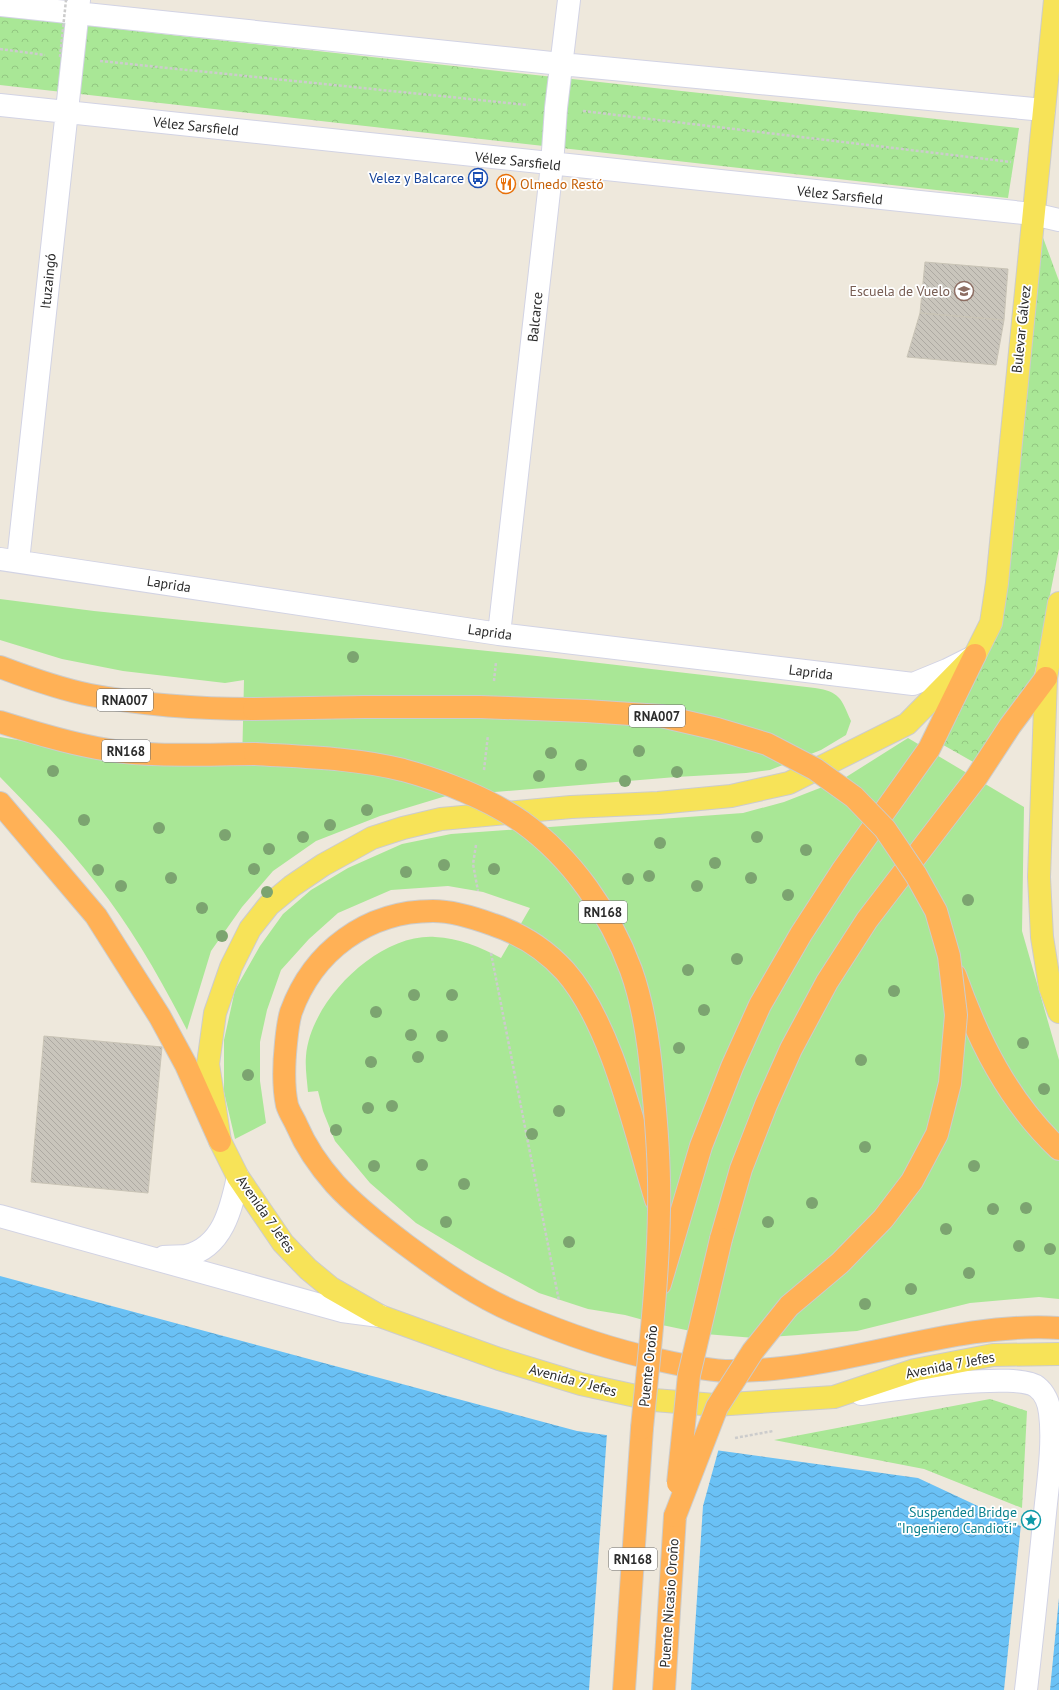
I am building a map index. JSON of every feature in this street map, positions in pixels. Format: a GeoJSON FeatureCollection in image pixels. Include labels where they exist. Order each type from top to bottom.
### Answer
{"type":"FeatureCollection","features":[{"type":"Feature","properties":{"kind":"highway"},"geometry":{"type":"LineString","coordinates":[[655,1304],[701,1146],[732,1067],[760,1005],[793,946],[817,909],[929,749],[975,655]]}},
{"type":"Feature","properties":{"kind":"highway","name":"RNA007"},"geometry":{"type":"LineString","coordinates":[[0,667],[34,680],[90,695],[209,709],[480,707],[661,716],[717,729],[767,744],[815,769],[854,797],[885,829],[916,875],[936,911],[949,956]]}},
{"type":"Feature","properties":{"kind":"highway","name":"Puente Nicasio Oroño"},"geometry":{"type":"LineString","coordinates":[[664,1690],[675,1516],[689,1375],[721,1239],[741,1169],[766,1105],[791,1049],[827,982],[867,920],[976,778],[1010,726],[1052,679]]}},
{"type":"Feature","properties":{"kind":"highway","name":"RN168"},"geometry":{"type":"LineString","coordinates":[[0,722],[52,738],[98,749],[156,754],[255,754],[357,761],[403,770],[450,786],[483,800],[522,822],[552,847],[576,873],[608,920],[631,971],[649,1044],[656,1124],[659,1210],[655,1304]]}},
{"type":"Feature","properties":{"kind":"highway"},"geometry":{"type":"LineString","coordinates":[[0,803],[96,916],[160,1017],[186,1066],[220,1141]]}},
{"type":"Feature","properties":{"kind":"highway"},"geometry":{"type":"LineString","coordinates":[[659,1210],[619,1078],[601,1031],[582,994],[566,972],[549,955],[516,933],[474,918],[435,911],[396,915],[358,929],[327,953],[304,983],[290,1016],[284,1062],[287,1105],[305,1143],[340,1189],[377,1223],[442,1272],[516,1313],[597,1343],[658,1360],[732,1372],[784,1368],[825,1362],[965,1334],[1039,1326],[1059,1328]]}},
{"type":"Feature","properties":{"kind":"highway"},"geometry":{"type":"LineString","coordinates":[[949,956],[969,1011],[995,1068],[1022,1110],[1059,1149]]}},
{"type":"Feature","properties":{"kind":"highway"},"geometry":{"type":"LineString","coordinates":[[675,1516],[717,1407],[753,1351],[789,1306],[840,1263],[883,1219],[912,1181],[937,1134],[950,1083],[956,1015],[949,956]]}},
{"type":"Feature","properties":{"kind":"highway","name":"Puente Oroño"},"geometry":{"type":"LineString","coordinates":[[624,1690],[642,1428],[655,1304]]}},
{"type":"Feature","properties":{"kind":"main road","name":"Bulevar Gálvez"},"geometry":{"type":"LineString","coordinates":[[220,1141],[208,1064],[215,1013],[231,967],[250,929],[269,905],[292,886],[323,865],[372,838],[403,828],[441,820],[571,807],[658,803],[731,796],[789,784],[907,724],[975,655],[991,623],[997,583],[1032,214],[1055,0]]}},
{"type":"Feature","properties":{"kind":"main road"},"geometry":{"type":"LineString","coordinates":[[1059,603],[1052,679],[1039,877],[1042,937],[1050,987],[1059,1012]]}},
{"type":"Feature","properties":{"kind":"main road","name":"Avenida 7 Jefes"},"geometry":{"type":"LineString","coordinates":[[220,1141],[238,1177],[283,1243],[308,1269],[331,1288],[380,1316],[499,1359],[581,1384],[654,1400],[715,1405],[834,1397],[915,1370],[993,1355],[1059,1354]]}},
{"type":"Feature","properties":{"kind":"street","name":"Balcarce"},"geometry":{"type":"LineString","coordinates":[[499,634],[552,165],[561,64],[569,0]]}},
{"type":"Feature","properties":{"kind":"street"},"geometry":{"type":"LineString","coordinates":[[0,5],[74,5],[561,64],[1044,110]]}},
{"type":"Feature","properties":{"kind":"street","name":"Ituzaingó"},"geometry":{"type":"LineString","coordinates":[[9,560],[67,112],[74,5]]}},
{"type":"Feature","properties":{"kind":"street","name":"Vélez Sarsfield"},"geometry":{"type":"LineString","coordinates":[[0,105],[552,165],[1032,214],[1059,220]]}},
{"type":"Feature","properties":{"kind":"street","name":"Laprida"},"geometry":{"type":"LineString","coordinates":[[9,560],[499,634],[913,684],[947,670],[975,655]]}},
{"type":"Feature","properties":{"kind":"street"},"geometry":{"type":"LineString","coordinates":[[151,1257],[185,1256],[201,1249],[214,1240],[226,1221],[238,1177]]}},
{"type":"Feature","properties":{"kind":"street"},"geometry":{"type":"LineString","coordinates":[[0,1216],[342,1311],[380,1316]]}},
{"type":"Feature","properties":{"kind":"street"},"geometry":{"type":"LineString","coordinates":[[834,1397],[934,1384],[997,1381],[1026,1382],[1037,1386],[1048,1400],[1051,1425],[1048,1480]]}},
{"type":"Feature","properties":{"kind":"street"},"geometry":{"type":"LineString","coordinates":[[1026,1690],[1048,1480],[1059,1409]]}},
{"type":"Feature","properties":{"kind":"street"},"geometry":{"type":"LineString","coordinates":[[1048,1480],[1059,1439]]}},
{"type":"Feature","properties":{"kind":"path"},"geometry":{"type":"LineString","coordinates":[[59,64],[74,5]]}},
{"type":"Feature","properties":{"kind":"path"},"geometry":{"type":"LineString","coordinates":[[493,688],[499,634]]}},
{"type":"Feature","properties":{"kind":"path"},"geometry":{"type":"LineString","coordinates":[[483,772],[488,734]]}},
{"type":"Feature","properties":{"kind":"path"},"geometry":{"type":"LineString","coordinates":[[476,844],[473,864],[479,893]]}},
{"type":"Feature","properties":{"kind":"path"},"geometry":{"type":"LineString","coordinates":[[731,1439],[777,1430]]}},
{"type":"Feature","properties":{"kind":"green space"},"geometry":{"type":"Polygon","coordinates":[[[0,15],[1019,128],[1008,198],[0,85],[0,15]]]}},
{"type":"Feature","properties":{"kind":"green space"},"geometry":{"type":"Polygon","coordinates":[[[1038,224],[1059,281],[1059,549],[1034,676],[975,763],[938,742],[997,623],[1038,224]]]}},
{"type":"Feature","properties":{"kind":"green space"},"geometry":{"type":"Polygon","coordinates":[[[0,599],[94,611],[556,658],[815,688],[830,692],[839,697],[851,721],[846,735],[821,750],[770,770],[446,796],[380,816],[316,841],[273,871],[242,907],[211,951],[187,1030],[145,954],[109,900],[62,842],[0,777],[0,737],[118,757],[242,765],[244,680],[225,683],[123,671],[62,659],[0,640],[0,599]]]}},
{"type":"Feature","properties":{"kind":"green space"},"geometry":{"type":"Polygon","coordinates":[[[908,738],[1024,807],[1022,931],[1059,1060],[1059,1299],[1039,1297],[970,1303],[857,1331],[755,1338],[705,1334],[625,1315],[588,1309],[539,1293],[476,1259],[416,1223],[370,1183],[335,1141],[323,1111],[318,1091],[308,1092],[306,1056],[310,1035],[320,1014],[334,993],[351,974],[371,958],[392,946],[414,939],[435,937],[452,939],[469,944],[501,958],[530,908],[483,892],[448,886],[391,890],[338,913],[309,939],[281,970],[267,1010],[260,1042],[260,1081],[266,1123],[235,1139],[224,1092],[224,1040],[235,990],[260,946],[283,914],[311,890],[348,868],[402,844],[451,834],[743,813],[784,802],[843,779],[908,738]]]}},
{"type":"Feature","properties":{"kind":"green space"},"geometry":{"type":"Polygon","coordinates":[[[990,1399],[1027,1411],[1022,1508],[924,1469],[774,1440],[990,1399]]]}},
{"type":"Feature","properties":{"kind":"water"},"geometry":{"type":"Polygon","coordinates":[[[0,1276],[577,1431],[918,1478],[1059,1544],[1059,1690],[0,1690],[0,1276]]]}},
{"type":"Feature","properties":{"kind":"pier"},"geometry":{"type":"Polygon","coordinates":[[[607,1433],[719,1448],[703,1506],[691,1690],[589,1690],[607,1433]]]}},
{"type":"Feature","properties":{"kind":"pier"},"geometry":{"type":"Polygon","coordinates":[[[1021,1524],[1059,1542],[1059,1598],[1050,1690],[1004,1690],[1021,1524]]]}},
{"type":"Feature","properties":{"kind":"building","name":"Escuela de Vuelo"},"geometry":{"type":"Polygon","coordinates":[[[925,262],[1008,269],[1004,320],[920,313],[925,262]]]}},
{"type":"Feature","properties":{"kind":"building"},"geometry":{"type":"Polygon","coordinates":[[[920,313],[1004,320],[996,365],[907,357],[920,313]]]}},
{"type":"Feature","properties":{"kind":"building"},"geometry":{"type":"Polygon","coordinates":[[[44,1036],[162,1047],[148,1193],[31,1182],[44,1036]]]}},
{"type":"Feature","properties":{"kind":"place","name":"Velez y Balcarce"},"geometry":{"type":"Point","coordinates":[478,178]}},
{"type":"Feature","properties":{"kind":"place","name":"Olmedo Restó"},"geometry":{"type":"Point","coordinates":[506,184]}},
{"type":"Feature","properties":{"kind":"place","name":"Escuela de Vuelo"},"geometry":{"type":"Point","coordinates":[964,291]}},
{"type":"Feature","properties":{"kind":"place","name":"Suspended Bridge \"Ingeniero Candioti\""},"geometry":{"type":"Point","coordinates":[1031,1520]}}]}
